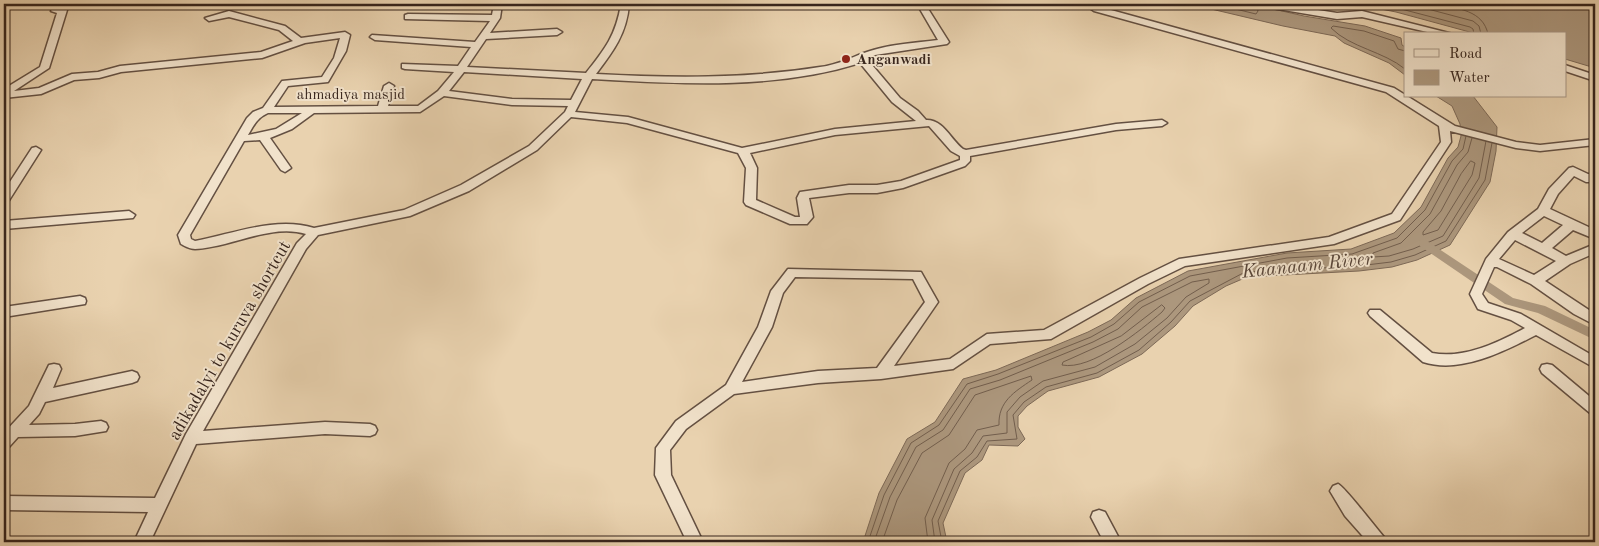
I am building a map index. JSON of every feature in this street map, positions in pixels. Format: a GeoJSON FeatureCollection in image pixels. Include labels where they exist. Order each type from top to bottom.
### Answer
{"type":"FeatureCollection","features":[{"type":"Feature","properties":{"kind":"street"},"geometry":{"type":"LineString","coordinates":[[4,94],[44,68],[63,10],[55,11],[60,4]]}},
{"type":"Feature","properties":{"kind":"street","name":"ahmadiya masjid"},"geometry":{"type":"LineString","coordinates":[[267,110],[420,109],[442,93],[478,46],[496,18],[498,4]]}},
{"type":"Feature","properties":{"kind":"street","name":"adikadalyi to kuruva shortcut"},"geometry":{"type":"LineString","coordinates":[[142,542],[191,438],[301,246],[314,232],[406,213],[439,200],[465,188],[533,148],[571,109],[588,77],[612,47],[622,24],[625,4]]}},
{"type":"Feature","properties":{"kind":"street"},"geometry":{"type":"LineString","coordinates":[[405,66],[671,81],[762,78],[823,70],[856,62],[873,53],[944,42],[921,4]]}},
{"type":"Feature","properties":{"kind":"street"},"geometry":{"type":"LineString","coordinates":[[1088,4],[1097,9],[1390,90],[1448,126],[1516,145],[1540,148],[1595,142]]}},
{"type":"Feature","properties":{"kind":"street"},"geometry":{"type":"LineString","coordinates":[[1266,4],[1337,16],[1362,14],[1440,32]]}},
{"type":"Feature","properties":{"kind":"street"},"geometry":{"type":"LineString","coordinates":[[209,18],[229,14],[282,28],[299,41]]}},
{"type":"Feature","properties":{"kind":"street"},"geometry":{"type":"LineString","coordinates":[[408,16],[496,18]]}},
{"type":"Feature","properties":{"kind":"street"},"geometry":{"type":"LineString","coordinates":[[484,36],[557,32]]}},
{"type":"Feature","properties":{"kind":"street"},"geometry":{"type":"LineString","coordinates":[[4,94],[41,91],[72,77],[99,75],[120,69],[262,55],[299,41],[342,35],[346,37],[340,55],[325,80],[284,83],[267,110],[257,114],[184,235],[185,241],[194,244],[213,242],[276,228],[306,228],[314,232]]}},
{"type":"Feature","properties":{"kind":"street"},"geometry":{"type":"LineString","coordinates":[[375,37],[478,46]]}},
{"type":"Feature","properties":{"kind":"street"},"geometry":{"type":"LineString","coordinates":[[861,58],[875,72],[895,99],[920,118],[922,124]]}},
{"type":"Feature","properties":{"kind":"street"},"geometry":{"type":"LineString","coordinates":[[1566,68],[1595,78]]}},
{"type":"Feature","properties":{"kind":"street"},"geometry":{"type":"LineString","coordinates":[[382,110],[389,86]]}},
{"type":"Feature","properties":{"kind":"street"},"geometry":{"type":"LineString","coordinates":[[442,93],[571,109],[628,120],[742,150],[835,132],[931,123],[937,126],[958,152],[965,154],[1116,127],[1162,123]]}},
{"type":"Feature","properties":{"kind":"street"},"geometry":{"type":"LineString","coordinates":[[242,138],[263,136],[295,125],[312,109]]}},
{"type":"Feature","properties":{"kind":"street"},"geometry":{"type":"LineString","coordinates":[[730,389],[818,377],[881,373],[953,364],[987,339],[1046,335],[1144,281],[1183,262],[1330,241],[1396,217],[1446,142],[1448,126]]}},
{"type":"Feature","properties":{"kind":"street"},"geometry":{"type":"LineString","coordinates":[[263,136],[285,168]]}},
{"type":"Feature","properties":{"kind":"street"},"geometry":{"type":"LineString","coordinates":[[4,199],[36,150]]}},
{"type":"Feature","properties":{"kind":"street"},"geometry":{"type":"LineString","coordinates":[[742,150],[750,158],[752,173],[750,202],[794,221],[803,221],[807,217],[804,195],[849,189],[877,189],[904,184],[961,164],[965,161],[965,154]]}},
{"type":"Feature","properties":{"kind":"street"},"geometry":{"type":"LineString","coordinates":[[1595,178],[1586,178],[1573,171],[1553,192],[1543,211],[1514,234],[1490,262],[1476,294],[1483,306],[1516,318],[1595,363]]}},
{"type":"Feature","properties":{"kind":"street"},"geometry":{"type":"LineString","coordinates":[[1543,211],[1595,235]]}},
{"type":"Feature","properties":{"kind":"street"},"geometry":{"type":"LineString","coordinates":[[4,225],[129,215]]}},
{"type":"Feature","properties":{"kind":"street"},"geometry":{"type":"LineString","coordinates":[[1543,249],[1572,224]]}},
{"type":"Feature","properties":{"kind":"street"},"geometry":{"type":"LineString","coordinates":[[1514,234],[1566,261]]}},
{"type":"Feature","properties":{"kind":"street"},"geometry":{"type":"LineString","coordinates":[[1535,281],[1566,261],[1595,248]]}},
{"type":"Feature","properties":{"kind":"street"},"geometry":{"type":"LineString","coordinates":[[1490,262],[1499,264],[1535,281],[1595,320]]}},
{"type":"Feature","properties":{"kind":"street"},"geometry":{"type":"LineString","coordinates":[[695,542],[663,475],[663,448],[681,425],[730,389],[765,327],[777,292],[792,272],[918,275],[932,302],[881,373]]}},
{"type":"Feature","properties":{"kind":"street"},"geometry":{"type":"LineString","coordinates":[[4,312],[80,301]]}},
{"type":"Feature","properties":{"kind":"street"},"geometry":{"type":"LineString","coordinates":[[1375,313],[1428,358],[1438,361],[1474,355],[1506,344],[1535,329]]}},
{"type":"Feature","properties":{"kind":"street"},"geometry":{"type":"LineString","coordinates":[[4,443],[34,410],[54,369]]}},
{"type":"Feature","properties":{"kind":"street"},"geometry":{"type":"LineString","coordinates":[[1547,369],[1595,409]]}},
{"type":"Feature","properties":{"kind":"street"},"geometry":{"type":"LineString","coordinates":[[42,397],[132,377]]}},
{"type":"Feature","properties":{"kind":"street"},"geometry":{"type":"LineString","coordinates":[[14,431],[75,430],[101,427]]}},
{"type":"Feature","properties":{"kind":"street"},"geometry":{"type":"LineString","coordinates":[[191,438],[325,428],[370,430]]}},
{"type":"Feature","properties":{"kind":"street"},"geometry":{"type":"LineString","coordinates":[[1338,491],[1351,511],[1378,542]]}},
{"type":"Feature","properties":{"kind":"street"},"geometry":{"type":"LineString","coordinates":[[4,503],[160,505]]}},
{"type":"Feature","properties":{"kind":"street"},"geometry":{"type":"LineString","coordinates":[[1099,517],[1113,542]]}},
{"type":"Feature","properties":{"kind":"water"},"geometry":{"type":"Polygon","coordinates":[[[1190,4],[1251,4],[1304,16],[1365,26],[1401,38],[1404,46],[1404,74],[1389,63],[1344,43],[1335,36],[1190,4]]]}},
{"type":"Feature","properties":{"kind":"water"},"geometry":{"type":"Polygon","coordinates":[[[1355,4],[1595,4],[1595,68],[1566,59],[1566,32],[1470,32],[1396,12],[1355,4]]]}},
{"type":"Feature","properties":{"kind":"water","name":"Kaanaam River"},"geometry":{"type":"Polygon","coordinates":[[[1439,98],[1475,98],[1497,127],[1496,151],[1490,182],[1450,245],[1417,260],[1392,267],[1359,271],[1247,277],[1226,286],[1193,306],[1175,326],[1142,354],[1099,377],[1048,391],[1027,406],[1018,416],[1018,427],[1025,439],[1018,446],[989,445],[982,460],[965,473],[943,523],[947,542],[863,542],[879,493],[907,439],[935,422],[963,379],[996,370],[1088,332],[1111,320],[1136,298],[1188,271],[1287,253],[1351,249],[1394,233],[1421,207],[1448,158],[1458,147],[1461,136],[1460,124],[1452,106],[1439,98]]]}},
{"type":"Feature","properties":{"kind":"waterway"},"geometry":{"type":"LineString","coordinates":[[1424,243],[1509,301],[1541,309],[1595,335]]}},
{"type":"Feature","properties":{"kind":"place","name":"Anganwadi"},"geometry":{"type":"Point","coordinates":[846,59]}}]}
